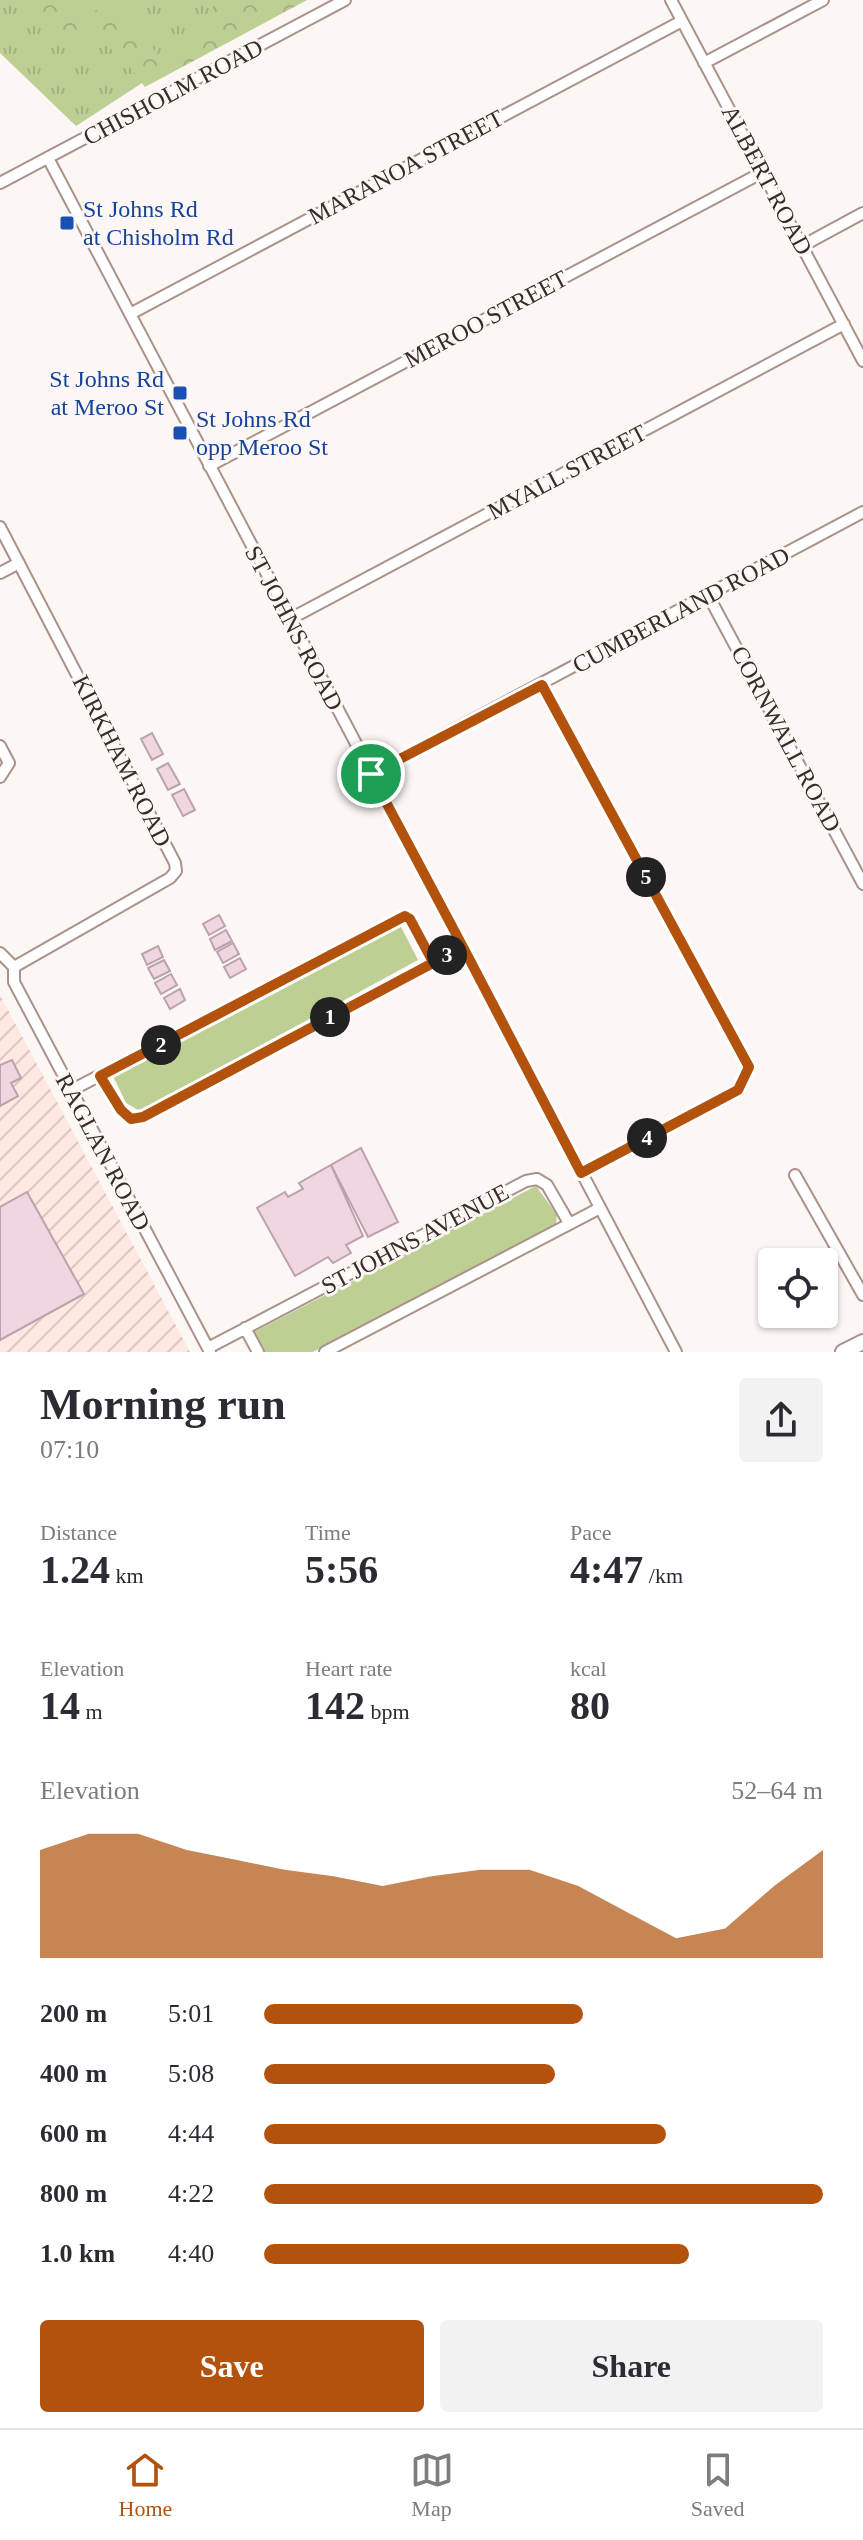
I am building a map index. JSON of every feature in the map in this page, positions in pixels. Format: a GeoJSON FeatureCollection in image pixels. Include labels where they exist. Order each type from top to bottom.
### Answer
{"type":"FeatureCollection","features":[{"type":"Feature","properties":{"kind":"main road"},"geometry":{"type":"LineString","coordinates":[[843,1352],[863,1342]]}},
{"type":"Feature","properties":{"kind":"street","name":"CHISHOLM ROAD"},"geometry":{"type":"LineString","coordinates":[[0,183],[345,0]]}},
{"type":"Feature","properties":{"kind":"street","name":"ALBERT ROAD"},"geometry":{"type":"LineString","coordinates":[[671,0],[863,361]]}},
{"type":"Feature","properties":{"kind":"street"},"geometry":{"type":"LineString","coordinates":[[704,63],[823,0]]}},
{"type":"Feature","properties":{"kind":"street","name":"MARANOA STREET"},"geometry":{"type":"LineString","coordinates":[[130,314],[682,21]]}},
{"type":"Feature","properties":{"kind":"street","name":"ST JOHNS ROAD"},"geometry":{"type":"LineString","coordinates":[[48,158],[676,1352]]}},
{"type":"Feature","properties":{"kind":"street","name":"MEROO STREET"},"geometry":{"type":"LineString","coordinates":[[209,466],[763,172]]}},
{"type":"Feature","properties":{"kind":"street"},"geometry":{"type":"LineString","coordinates":[[802,246],[863,213]]}},
{"type":"Feature","properties":{"kind":"street","name":"MYALL STREET"},"geometry":{"type":"LineString","coordinates":[[290,619],[844,324]]}},
{"type":"Feature","properties":{"kind":"street","name":"CUMBERLAND ROAD"},"geometry":{"type":"LineString","coordinates":[[371,774],[863,512]]}},
{"type":"Feature","properties":{"kind":"street","name":"KIRKHAM ROAD"},"geometry":{"type":"LineString","coordinates":[[0,527],[175,863],[176,871],[170,878],[14,967]]}},
{"type":"Feature","properties":{"kind":"street"},"geometry":{"type":"LineString","coordinates":[[0,573],[19,563]]}},
{"type":"Feature","properties":{"kind":"street","name":"CORNWALL ROAD"},"geometry":{"type":"LineString","coordinates":[[708,595],[863,884]]}},
{"type":"Feature","properties":{"kind":"street"},"geometry":{"type":"LineString","coordinates":[[542,685],[749,1067],[738,1090],[581,1173]]}},
{"type":"Feature","properties":{"kind":"street"},"geometry":{"type":"LineString","coordinates":[[0,746],[9,763],[0,777]]}},
{"type":"Feature","properties":{"kind":"street"},"geometry":{"type":"LineString","coordinates":[[70,1091],[405,916],[410,919],[433,962]]}},
{"type":"Feature","properties":{"kind":"street"},"geometry":{"type":"LineString","coordinates":[[100,1076],[121,1110],[131,1119],[143,1117],[463,947]]}},
{"type":"Feature","properties":{"kind":"street","name":"RAGLAN ROAD"},"geometry":{"type":"LineString","coordinates":[[0,953],[14,967],[14,982],[209,1350]]}},
{"type":"Feature","properties":{"kind":"street"},"geometry":{"type":"LineString","coordinates":[[795,1175],[863,1295]]}},
{"type":"Feature","properties":{"kind":"street","name":"ST JOHNS AVENUE"},"geometry":{"type":"LineString","coordinates":[[209,1350],[245,1328],[526,1181],[537,1179],[547,1185],[569,1223]]}},
{"type":"Feature","properties":{"kind":"street"},"geometry":{"type":"LineString","coordinates":[[325,1352],[600,1208]]}},
{"type":"Feature","properties":{"kind":"street"},"geometry":{"type":"LineString","coordinates":[[245,1328],[258,1352]]}},
{"type":"Feature","properties":{"kind":"shaded area"},"geometry":{"type":"Polygon","coordinates":[[[0,995],[190,1352],[0,1352],[0,995]]]}},
{"type":"Feature","properties":{"kind":"green space"},"geometry":{"type":"Polygon","coordinates":[[[0,0],[270,0],[76,126],[0,53],[0,0]]]}},
{"type":"Feature","properties":{"kind":"green space"},"geometry":{"type":"Polygon","coordinates":[[[27,0],[73,0],[78,20],[87,20],[104,1],[144,32],[160,61],[200,35],[214,5],[221,0],[307,0],[145,87],[122,58],[97,37],[63,38],[27,0]]]}},
{"type":"Feature","properties":{"kind":"green space"},"geometry":{"type":"Polygon","coordinates":[[[400,925],[418,960],[140,1111],[126,1103],[114,1078],[116,1073],[400,925]]]}},
{"type":"Feature","properties":{"kind":"green space"},"geometry":{"type":"Polygon","coordinates":[[[536,1186],[557,1215],[556,1224],[313,1352],[265,1352],[254,1332],[536,1186]]]}},
{"type":"Feature","properties":{"kind":"building"},"geometry":{"type":"Polygon","coordinates":[[[152,733],[163,754],[152,760],[141,739],[152,733]]]}},
{"type":"Feature","properties":{"kind":"building"},"geometry":{"type":"Polygon","coordinates":[[[168,763],[180,784],[168,790],[157,769],[168,763]]]}},
{"type":"Feature","properties":{"kind":"building"},"geometry":{"type":"Polygon","coordinates":[[[184,789],[195,810],[183,816],[172,795],[184,789]]]}},
{"type":"Feature","properties":{"kind":"building"},"geometry":{"type":"Polygon","coordinates":[[[219,915],[225,926],[209,935],[203,924],[219,915]]]}},
{"type":"Feature","properties":{"kind":"building"},"geometry":{"type":"Polygon","coordinates":[[[226,930],[232,941],[215,950],[210,939],[226,930]]]}},
{"type":"Feature","properties":{"kind":"building"},"geometry":{"type":"Polygon","coordinates":[[[233,943],[239,954],[223,963],[217,952],[233,943]]]}},
{"type":"Feature","properties":{"kind":"building"},"geometry":{"type":"Polygon","coordinates":[[[158,946],[163,957],[147,965],[142,954],[158,946]]]}},
{"type":"Feature","properties":{"kind":"building"},"geometry":{"type":"Polygon","coordinates":[[[240,958],[246,969],[230,978],[224,967],[240,958]]]}},
{"type":"Feature","properties":{"kind":"building"},"geometry":{"type":"Polygon","coordinates":[[[164,960],[170,971],[154,979],[148,968],[164,960]]]}},
{"type":"Feature","properties":{"kind":"building"},"geometry":{"type":"Polygon","coordinates":[[[171,974],[177,985],[161,994],[155,983],[171,974]]]}},
{"type":"Feature","properties":{"kind":"building"},"geometry":{"type":"Polygon","coordinates":[[[180,989],[185,1000],[170,1009],[164,998],[180,989]]]}},
{"type":"Feature","properties":{"kind":"building"},"geometry":{"type":"Polygon","coordinates":[[[12,1060],[21,1078],[11,1083],[18,1096],[0,1106],[0,1065],[12,1060]]]}},
{"type":"Feature","properties":{"kind":"building"},"geometry":{"type":"Polygon","coordinates":[[[361,1148],[398,1222],[368,1237],[331,1165],[361,1148]]]}},
{"type":"Feature","properties":{"kind":"building"},"geometry":{"type":"Polygon","coordinates":[[[331,1165],[363,1236],[346,1245],[351,1253],[333,1263],[328,1257],[295,1276],[257,1208],[285,1192],[288,1197],[303,1189],[299,1183],[331,1165]]]}},
{"type":"Feature","properties":{"kind":"building"},"geometry":{"type":"Polygon","coordinates":[[[27,1192],[84,1294],[0,1340],[0,1207],[27,1192]]]}},
{"type":"Feature","properties":{"kind":"place","name":"St Johns Rd at Chisholm Rd"},"geometry":{"type":"Point","coordinates":[67,223]}},
{"type":"Feature","properties":{"kind":"place","name":"St Johns Rd at Meroo St"},"geometry":{"type":"Point","coordinates":[180,393]}},
{"type":"Feature","properties":{"kind":"place","name":"St Johns Rd opp Meroo St"},"geometry":{"type":"Point","coordinates":[180,433]}},
{"type":"Feature","properties":{"kind":"route"},"geometry":{"type":"LineString","coordinates":[[371,774],[463,947],[143,1117],[131,1119],[121,1110],[100,1076],[405,916],[410,919],[433,962],[463,947],[581,1173],[738,1090],[749,1067],[542,685],[371,774]]}}]}
